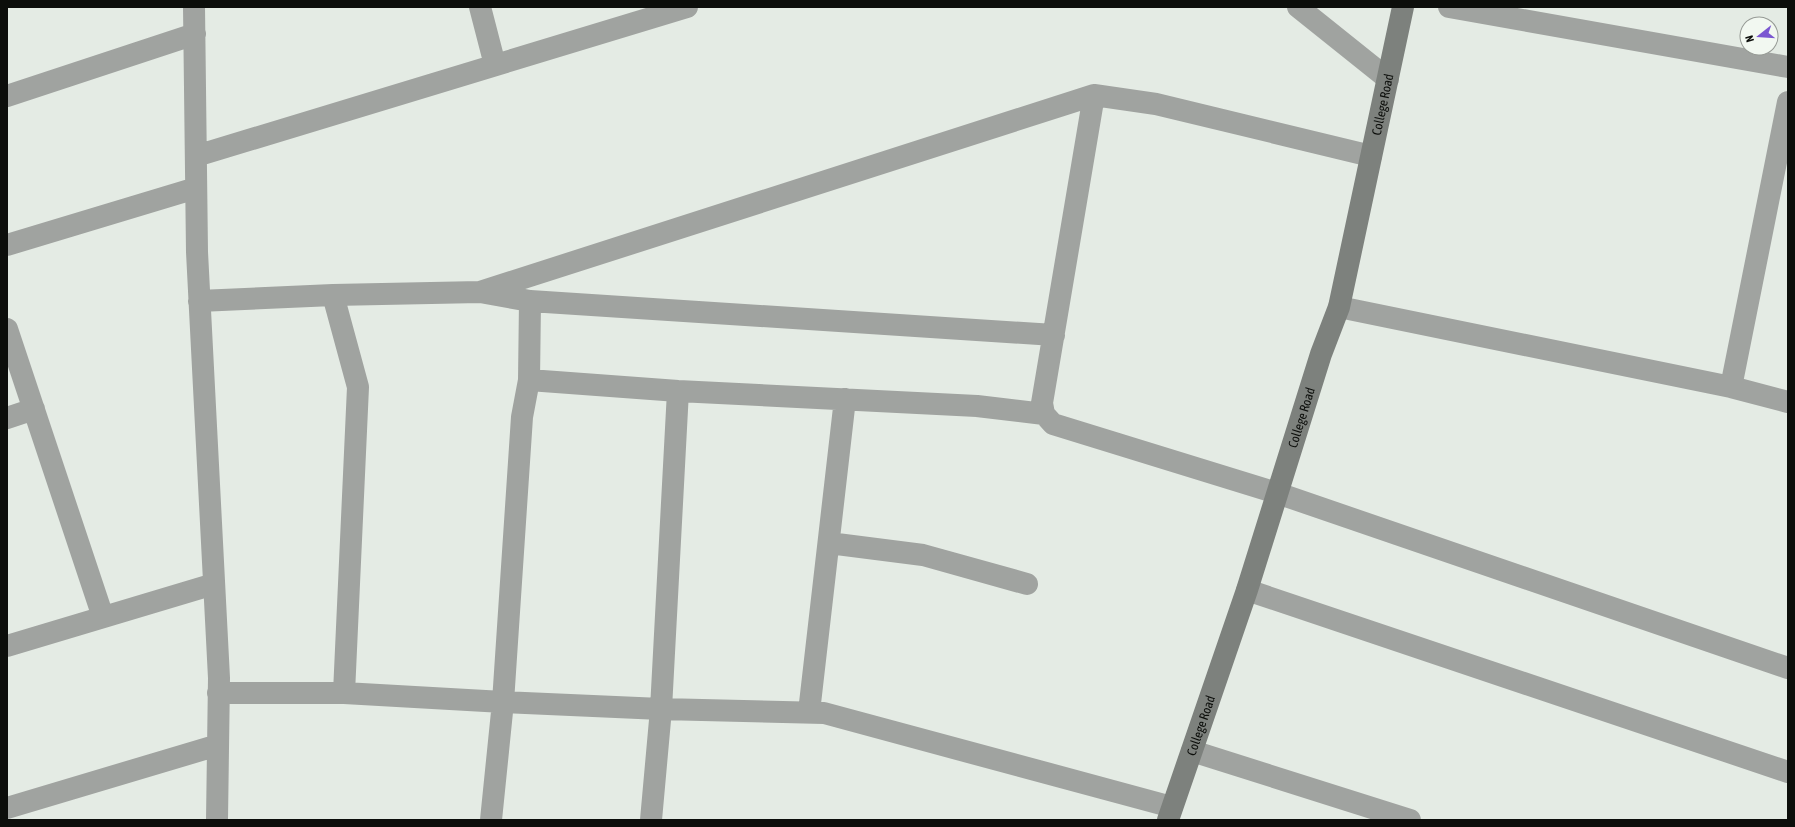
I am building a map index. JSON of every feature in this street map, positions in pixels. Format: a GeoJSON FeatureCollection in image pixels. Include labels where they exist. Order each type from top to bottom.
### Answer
{"type":"FeatureCollection","features":[{"type":"Feature","properties":{"kind":"main road","name":"College Road"},"geometry":{"type":"LineString","coordinates":[[1170,814],[1246,590],[1322,354],[1339,307],[1403,7]]}},
{"type":"Feature","properties":{"kind":"street"},"geometry":{"type":"LineString","coordinates":[[194,7],[196,188],[218,693],[216,820]]}},
{"type":"Feature","properties":{"kind":"street"},"geometry":{"type":"LineString","coordinates":[[480,7],[495,65]]}},
{"type":"Feature","properties":{"kind":"street"},"geometry":{"type":"LineString","coordinates":[[196,156],[687,7]]}},
{"type":"Feature","properties":{"kind":"street"},"geometry":{"type":"LineString","coordinates":[[1298,7],[1388,79]]}},
{"type":"Feature","properties":{"kind":"street"},"geometry":{"type":"LineString","coordinates":[[1449,7],[1788,67]]}},
{"type":"Feature","properties":{"kind":"street"},"geometry":{"type":"LineString","coordinates":[[7,96],[195,34]]}},
{"type":"Feature","properties":{"kind":"street"},"geometry":{"type":"LineString","coordinates":[[480,292],[1094,95],[1156,104],[1371,156]]}},
{"type":"Feature","properties":{"kind":"street"},"geometry":{"type":"LineString","coordinates":[[1094,95],[1042,403],[1044,414],[1053,424],[1277,494],[1788,668]]}},
{"type":"Feature","properties":{"kind":"street"},"geometry":{"type":"LineString","coordinates":[[1731,387],[1788,102]]}},
{"type":"Feature","properties":{"kind":"street"},"geometry":{"type":"LineString","coordinates":[[7,245],[196,188]]}},
{"type":"Feature","properties":{"kind":"street"},"geometry":{"type":"LineString","coordinates":[[200,301],[334,295],[480,292],[530,301],[1054,335]]}},
{"type":"Feature","properties":{"kind":"street"},"geometry":{"type":"LineString","coordinates":[[334,295],[358,387],[344,693]]}},
{"type":"Feature","properties":{"kind":"street"},"geometry":{"type":"LineString","coordinates":[[491,820],[503,702],[522,417],[529,380],[530,301]]}},
{"type":"Feature","properties":{"kind":"street"},"geometry":{"type":"LineString","coordinates":[[1339,307],[1731,387],[1788,402]]}},
{"type":"Feature","properties":{"kind":"street"},"geometry":{"type":"LineString","coordinates":[[7,329],[104,617]]}},
{"type":"Feature","properties":{"kind":"street"},"geometry":{"type":"LineString","coordinates":[[529,380],[678,391],[977,406],[1044,414]]}},
{"type":"Feature","properties":{"kind":"street"},"geometry":{"type":"LineString","coordinates":[[651,820],[661,709],[678,391]]}},
{"type":"Feature","properties":{"kind":"street"},"geometry":{"type":"LineString","coordinates":[[810,712],[845,399]]}},
{"type":"Feature","properties":{"kind":"street"},"geometry":{"type":"LineString","coordinates":[[7,418],[34,409]]}},
{"type":"Feature","properties":{"kind":"street"},"geometry":{"type":"LineString","coordinates":[[829,543],[923,555],[1028,584]]}},
{"type":"Feature","properties":{"kind":"street"},"geometry":{"type":"LineString","coordinates":[[7,646],[214,584]]}},
{"type":"Feature","properties":{"kind":"street"},"geometry":{"type":"LineString","coordinates":[[1246,590],[1788,772]]}},
{"type":"Feature","properties":{"kind":"street"},"geometry":{"type":"LineString","coordinates":[[218,693],[344,693],[661,709],[824,713],[1170,814]]}},
{"type":"Feature","properties":{"kind":"street"},"geometry":{"type":"LineString","coordinates":[[7,808],[218,745]]}},
{"type":"Feature","properties":{"kind":"street"},"geometry":{"type":"LineString","coordinates":[[1192,750],[1410,820]]}}]}
